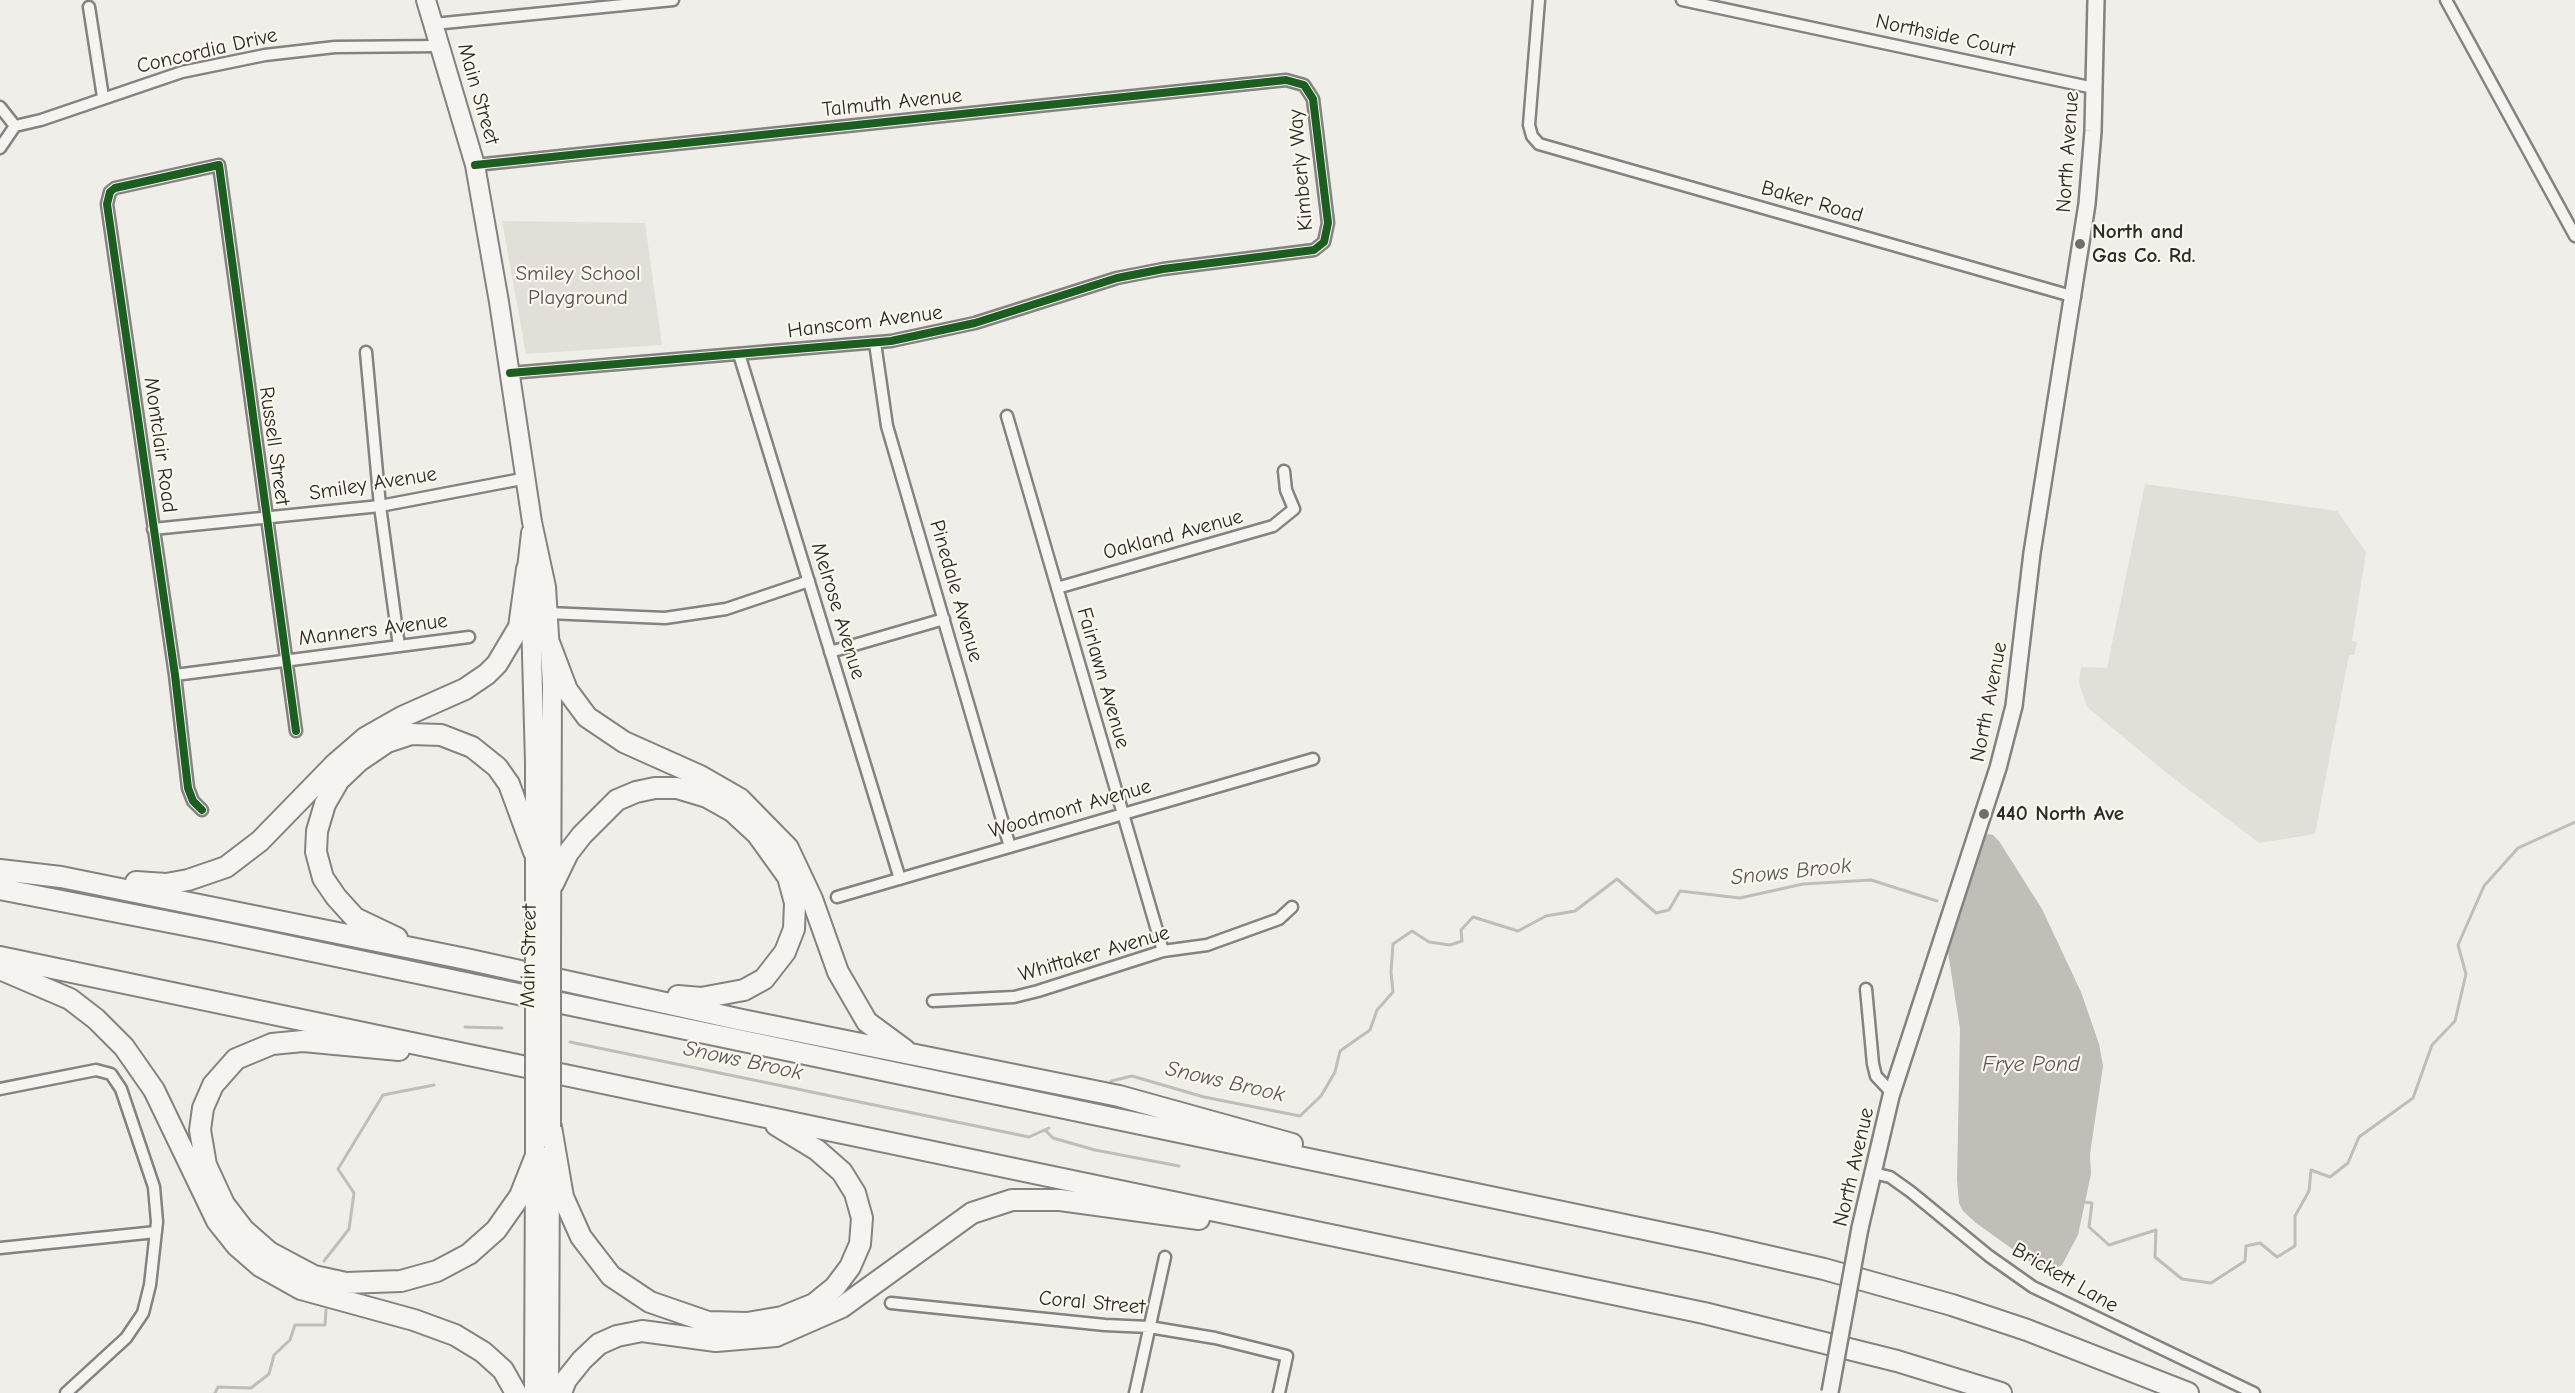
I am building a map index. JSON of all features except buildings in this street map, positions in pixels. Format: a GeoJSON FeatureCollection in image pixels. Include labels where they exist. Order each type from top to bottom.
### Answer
{"type":"FeatureCollection","features":[{"type":"Feature","properties":{"kind":"highway"},"geometry":{"type":"LineString","coordinates":[[0,870],[61,877],[166,884],[208,875],[226,867],[260,841],[358,743],[402,717],[465,689],[497,664],[519,627],[527,569]]}},
{"type":"Feature","properties":{"kind":"highway"},"geometry":{"type":"LineString","coordinates":[[550,645],[567,690],[587,717],[624,742],[700,776],[740,799],[788,848],[812,899],[838,972],[867,1022],[913,1055]]}},
{"type":"Feature","properties":{"kind":"highway"},"geometry":{"type":"LineString","coordinates":[[466,959],[387,934],[355,918],[336,897],[323,878],[316,852],[317,831],[325,804],[339,780],[359,761],[387,742],[411,734],[441,735],[472,747],[497,767],[509,784],[534,852]]}},
{"type":"Feature","properties":{"kind":"highway"},"geometry":{"type":"LineString","coordinates":[[553,884],[568,853],[617,800],[655,788],[677,788],[707,797],[732,811],[757,834],[788,877],[795,903],[794,928],[785,952],[764,979],[744,990],[701,998],[626,994]]}},
{"type":"Feature","properties":{"kind":"highway"},"geometry":{"type":"LineString","coordinates":[[61,877],[1119,1096],[1418,1182]]}},
{"type":"Feature","properties":{"kind":"highway"},"geometry":{"type":"LineString","coordinates":[[0,889],[221,932],[1824,1269],[1952,1305],[2027,1330],[2188,1393]]}},
{"type":"Feature","properties":{"kind":"highway"},"geometry":{"type":"LineString","coordinates":[[0,957],[1704,1313],[1819,1340],[2001,1393]]}},
{"type":"Feature","properties":{"kind":"highway"},"geometry":{"type":"LineString","coordinates":[[0,969],[70,999],[96,1019],[124,1047],[154,1090],[217,1221],[237,1246],[260,1266],[301,1289],[414,1320],[455,1335],[483,1352],[503,1370],[516,1393]]}},
{"type":"Feature","properties":{"kind":"highway"},"geometry":{"type":"LineString","coordinates":[[477,1058],[303,1041],[272,1044],[246,1053],[219,1075],[207,1096],[201,1118],[202,1153],[210,1177],[224,1204],[256,1242],[283,1261],[306,1272],[346,1283],[401,1281],[437,1271],[484,1242],[507,1216],[520,1196],[536,1158]]}},
{"type":"Feature","properties":{"kind":"highway"},"geometry":{"type":"LineString","coordinates":[[543,1125],[563,1197],[581,1237],[612,1276],[659,1306],[708,1322],[747,1323],[782,1317],[814,1304],[835,1287],[850,1267],[860,1244],[862,1218],[855,1193],[842,1172],[817,1150],[763,1118]]}},
{"type":"Feature","properties":{"kind":"highway"},"geometry":{"type":"LineString","coordinates":[[561,1393],[566,1380],[582,1360],[599,1344],[617,1336],[642,1331],[716,1341],[776,1336],[786,1332],[843,1307],[972,1214],[1012,1200],[1060,1200],[1341,1237]]}},
{"type":"Feature","properties":{"kind":"main road","name":"Main Street"},"geometry":{"type":"LineString","coordinates":[[426,0],[475,165],[527,478],[532,522],[542,560],[550,645],[553,884],[543,948]]}},
{"type":"Feature","properties":{"kind":"main road","name":"North Avenue"},"geometry":{"type":"LineString","coordinates":[[1830,1392],[1860,1228],[1892,1093],[1964,877],[2010,725],[2032,553],[2075,297],[2087,204],[2094,88],[2096,0]]}},
{"type":"Feature","properties":{"kind":"main road","name":"Main Street"},"geometry":{"type":"LineString","coordinates":[[532,522],[527,569],[533,665],[534,852],[543,948],[543,1125],[549,1393]]}},
{"type":"Feature","properties":{"kind":"main road","name":"Main Street"},"geometry":{"type":"LineString","coordinates":[[534,1393],[536,1158],[543,1125]]}},
{"type":"Feature","properties":{"kind":"street"},"geometry":{"type":"LineString","coordinates":[[434,24],[674,0]]}},
{"type":"Feature","properties":{"kind":"street","name":"Baker Road"},"geometry":{"type":"LineString","coordinates":[[1539,0],[1529,125],[1539,144],[2075,297]]}},
{"type":"Feature","properties":{"kind":"street","name":"Northside Court"},"geometry":{"type":"LineString","coordinates":[[1682,0],[2094,88]]}},
{"type":"Feature","properties":{"kind":"street"},"geometry":{"type":"LineString","coordinates":[[2446,0],[2575,236]]}},
{"type":"Feature","properties":{"kind":"street"},"geometry":{"type":"LineString","coordinates":[[89,7],[103,97]]}},
{"type":"Feature","properties":{"kind":"street","name":"Concordia Drive"},"geometry":{"type":"LineString","coordinates":[[15,126],[41,120],[182,72],[265,55],[335,47],[440,46]]}},
{"type":"Feature","properties":{"kind":"street","name":"Talmuth Avenue"},"geometry":{"type":"LineString","coordinates":[[475,165],[1286,81],[1298,81],[1309,90]]}},
{"type":"Feature","properties":{"kind":"street","name":"Kimberly Way"},"geometry":{"type":"LineString","coordinates":[[1309,90],[1313,99],[1328,215],[1326,239],[1322,245]]}},
{"type":"Feature","properties":{"kind":"street"},"geometry":{"type":"LineString","coordinates":[[0,107],[15,126],[0,148]]}},
{"type":"Feature","properties":{"kind":"street","name":"Russell Street"},"geometry":{"type":"LineString","coordinates":[[219,165],[265,519],[296,731]]}},
{"type":"Feature","properties":{"kind":"street","name":"Montclair Road"},"geometry":{"type":"LineString","coordinates":[[202,810],[193,801],[188,788],[175,675],[108,196],[115,188],[219,165]]}},
{"type":"Feature","properties":{"kind":"street","name":"Hanscom Avenue"},"geometry":{"type":"LineString","coordinates":[[510,373],[875,343],[975,323],[1117,278],[1163,269],[1309,251],[1322,245]]}},
{"type":"Feature","properties":{"kind":"street","name":"Pinedale Avenue"},"geometry":{"type":"LineString","coordinates":[[875,343],[887,426],[1010,847]]}},
{"type":"Feature","properties":{"kind":"street"},"geometry":{"type":"LineString","coordinates":[[366,352],[380,506],[399,646]]}},
{"type":"Feature","properties":{"kind":"street","name":"Melrose Avenue"},"geometry":{"type":"LineString","coordinates":[[739,354],[900,879]]}},
{"type":"Feature","properties":{"kind":"street","name":"Fairlawn Avenue"},"geometry":{"type":"LineString","coordinates":[[1007,416],[1163,951]]}},
{"type":"Feature","properties":{"kind":"street","name":"Oakland Avenue"},"geometry":{"type":"LineString","coordinates":[[1057,588],[1266,530],[1294,509],[1286,490],[1284,471]]}},
{"type":"Feature","properties":{"kind":"street","name":"Smiley Avenue"},"geometry":{"type":"LineString","coordinates":[[153,529],[380,506],[527,478]]}},
{"type":"Feature","properties":{"kind":"street"},"geometry":{"type":"LineString","coordinates":[[548,613],[665,618],[726,609],[808,581]]}},
{"type":"Feature","properties":{"kind":"street"},"geometry":{"type":"LineString","coordinates":[[830,652],[944,619]]}},
{"type":"Feature","properties":{"kind":"street","name":"Manners Avenue"},"geometry":{"type":"LineString","coordinates":[[175,675],[469,637]]}},
{"type":"Feature","properties":{"kind":"street","name":"Woodmont Avenue"},"geometry":{"type":"LineString","coordinates":[[837,897],[1313,759]]}},
{"type":"Feature","properties":{"kind":"street","name":"Whittaker Avenue"},"geometry":{"type":"LineString","coordinates":[[933,1001],[1014,997],[1163,951],[1207,945],[1279,919],[1292,907]]}},
{"type":"Feature","properties":{"kind":"street"},"geometry":{"type":"LineString","coordinates":[[1866,989],[1873,1064],[1876,1076],[1892,1093]]}},
{"type":"Feature","properties":{"kind":"street"},"geometry":{"type":"LineString","coordinates":[[0,1089],[96,1070],[111,1074],[121,1089],[152,1179],[157,1205],[156,1232],[148,1295],[139,1321],[126,1338],[66,1393]]}},
{"type":"Feature","properties":{"kind":"street","name":"Brickett Lane"},"geometry":{"type":"LineString","coordinates":[[1873,1173],[1890,1177],[1996,1261],[2033,1287],[2254,1393]]}},
{"type":"Feature","properties":{"kind":"street"},"geometry":{"type":"LineString","coordinates":[[0,1248],[156,1232]]}},
{"type":"Feature","properties":{"kind":"street"},"geometry":{"type":"LineString","coordinates":[[1135,1393],[1165,1257]]}},
{"type":"Feature","properties":{"kind":"street","name":"Coral Street"},"geometry":{"type":"LineString","coordinates":[[891,1303],[1105,1325],[1149,1327],[1215,1338],[1287,1356],[1280,1393]]}},
{"type":"Feature","properties":{"kind":"shaded area","name":"Smiley School Playground"},"geometry":{"type":"Polygon","coordinates":[[[502,221],[645,223],[662,345],[526,354],[502,221]]]}},
{"type":"Feature","properties":{"kind":"shaded area"},"geometry":{"type":"Polygon","coordinates":[[[2145,484],[2337,511],[2366,552],[2352,641],[2357,642],[2354,655],[2349,655],[2315,834],[2259,843],[2168,774],[2087,707],[2079,683],[2081,667],[2107,668],[2145,484]]]}},
{"type":"Feature","properties":{"kind":"water","name":"Frye Pond"},"geometry":{"type":"Polygon","coordinates":[[[1993,835],[1999,841],[2042,909],[2081,992],[2099,1044],[2103,1066],[2090,1154],[2091,1174],[2078,1235],[2062,1265],[2046,1273],[1976,1223],[1963,1211],[1959,1203],[1957,1180],[1960,1029],[1948,952],[1979,848],[1984,836],[1993,835]]]}},
{"type":"Feature","properties":{"kind":"waterway","name":"Snows Brook"},"geometry":{"type":"LineString","coordinates":[[2084,1202],[2092,1203],[2089,1227],[2109,1245],[2156,1230],[2155,1257],[2182,1279],[2211,1283],[2245,1261],[2246,1246],[2260,1243],[2277,1257],[2295,1246],[2295,1216],[2309,1191],[2311,1170],[2330,1177],[2348,1163],[2359,1137],[2413,1098],[2432,1045],[2455,1021],[2466,974],[2458,945],[2484,886],[2518,848],[2575,822]]}},
{"type":"Feature","properties":{"kind":"waterway","name":"Snows Brook"},"geometry":{"type":"LineString","coordinates":[[1111,1081],[1132,1076],[1204,1097],[1300,1116],[1321,1096],[1335,1072],[1340,1051],[1370,1030],[1377,1010],[1393,992],[1391,972],[1393,944],[1412,931],[1429,942],[1450,945],[1462,941],[1461,930],[1473,917],[1518,931],[1546,916],[1575,911],[1617,879],[1656,913],[1669,910],[1680,891],[1740,898],[1803,884],[1871,880],[1937,901]]}},
{"type":"Feature","properties":{"kind":"waterway","name":"Snows Brook"},"geometry":{"type":"LineString","coordinates":[[465,1027],[502,1028]]}},
{"type":"Feature","properties":{"kind":"waterway","name":"Snows Brook"},"geometry":{"type":"LineString","coordinates":[[570,1042],[1029,1137],[1049,1128]]}},
{"type":"Feature","properties":{"kind":"waterway","name":"Snows Brook"},"geometry":{"type":"LineString","coordinates":[[324,1261],[349,1229],[354,1193],[338,1169],[383,1095],[434,1085]]}},
{"type":"Feature","properties":{"kind":"waterway"},"geometry":{"type":"LineString","coordinates":[[1045,1130],[1053,1138],[1095,1150],[1179,1166]]}},
{"type":"Feature","properties":{"kind":"waterway","name":"Snows Brook"},"geometry":{"type":"LineString","coordinates":[[215,1393],[218,1387],[251,1388],[269,1374],[274,1355],[290,1340],[295,1325],[325,1325],[326,1310]]}},
{"type":"Feature","properties":{"kind":"cycle path"},"geometry":{"type":"LineString","coordinates":[[475,165],[1286,80],[1304,85],[1313,99],[1328,223],[1324,242],[1314,250],[1163,269],[1117,278],[975,323],[891,341],[510,373]]}},
{"type":"Feature","properties":{"kind":"cycle path"},"geometry":{"type":"LineString","coordinates":[[202,810],[193,801],[188,788],[175,675],[107,204],[110,192],[115,188],[219,165],[296,731]]}},
{"type":"Feature","properties":{"kind":"place","name":"North and Gas Co. Rd."},"geometry":{"type":"Point","coordinates":[2080,244]}},
{"type":"Feature","properties":{"kind":"place","name":"440 North Ave"},"geometry":{"type":"Point","coordinates":[1984,814]}}]}
